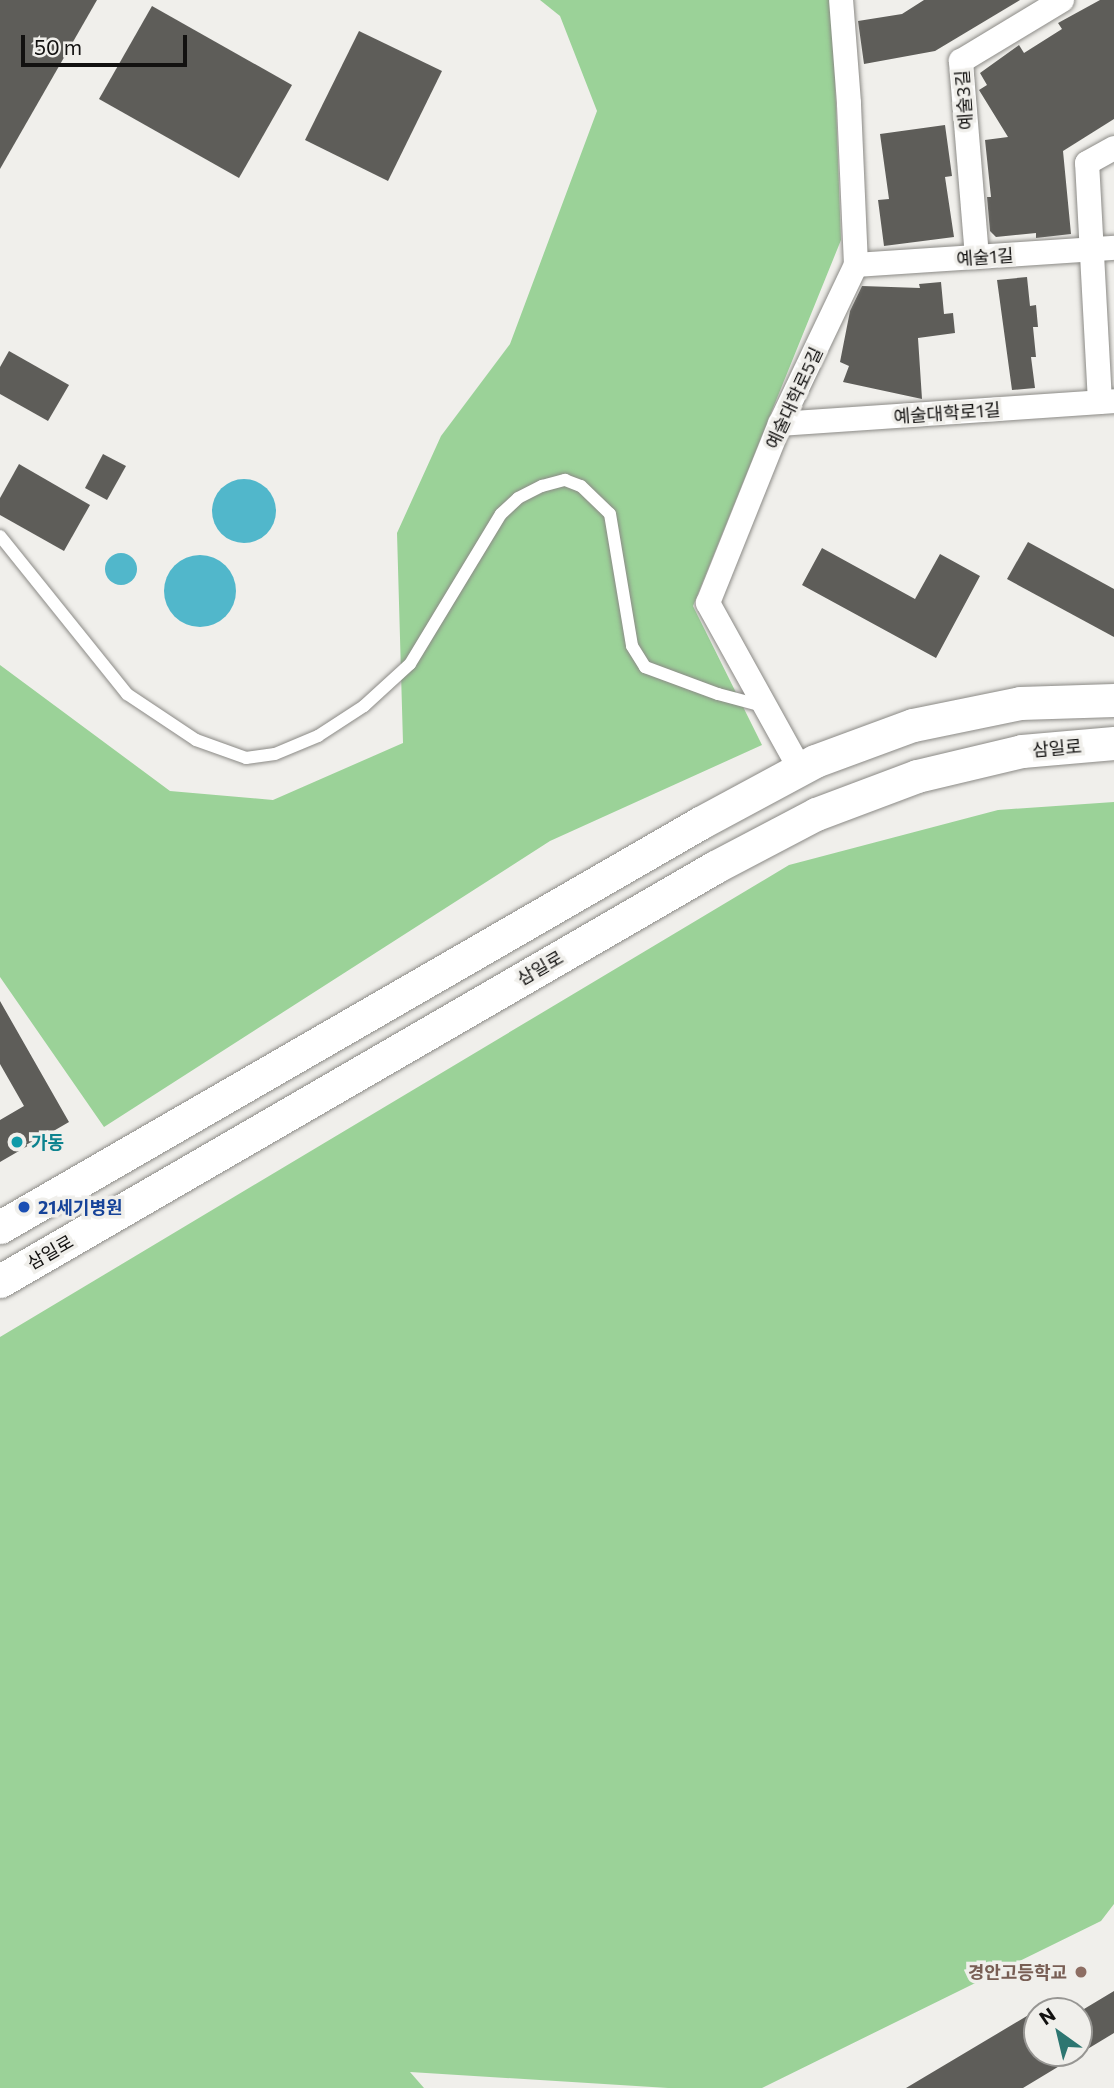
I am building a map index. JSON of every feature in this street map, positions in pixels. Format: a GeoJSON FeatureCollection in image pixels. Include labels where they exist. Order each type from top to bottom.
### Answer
{"type":"FeatureCollection","features":[{"type":"Feature","properties":{"kind":"main road"},"geometry":{"type":"LineString","coordinates":[[0,1227],[701,823],[800,769],[913,725],[1020,703],[1114,700]]}},
{"type":"Feature","properties":{"kind":"main road","name":"삼일로"},"geometry":{"type":"LineString","coordinates":[[0,1281],[715,867],[816,814],[917,776],[1022,751],[1114,743]]}},
{"type":"Feature","properties":{"kind":"street","name":"예술대학로5길"},"geometry":{"type":"LineString","coordinates":[[800,769],[708,603],[780,424],[856,265],[849,103],[841,0]]}},
{"type":"Feature","properties":{"kind":"street","name":"예술3길"},"geometry":{"type":"LineString","coordinates":[[977,257],[961,61],[1062,0]]}},
{"type":"Feature","properties":{"kind":"street"},"geometry":{"type":"LineString","coordinates":[[1107,402],[1102,249],[1087,163],[1114,148]]}},
{"type":"Feature","properties":{"kind":"street","name":"예술1길"},"geometry":{"type":"LineString","coordinates":[[856,265],[1102,249]]}},
{"type":"Feature","properties":{"kind":"street","name":"예술대학로1길"},"geometry":{"type":"LineString","coordinates":[[780,424],[1107,402]]}},
{"type":"Feature","properties":{"kind":"lane"},"geometry":{"type":"LineString","coordinates":[[0,536],[127,694],[196,740],[246,758],[275,754],[318,736],[365,706],[410,664],[501,514],[519,498],[542,486],[565,480],[581,486],[610,514],[632,646],[645,667],[718,694],[763,706]]}},
{"type":"Feature","properties":{"kind":"green space"},"geometry":{"type":"Polygon","coordinates":[[[540,0],[832,0],[841,240],[693,606],[762,745],[550,841],[104,1127],[0,977],[0,665],[170,791],[273,800],[403,743],[397,533],[441,436],[510,344],[597,111],[560,16],[540,0]]]}},
{"type":"Feature","properties":{"kind":"green space"},"geometry":{"type":"Polygon","coordinates":[[[1114,802],[1114,1904],[1101,1921],[762,2088],[668,2088],[410,2072],[424,2088],[0,2088],[0,1337],[789,865],[998,810],[1114,802]]]}},
{"type":"Feature","properties":{"kind":"water"},"geometry":{"type":"Polygon","coordinates":[[[238,479],[250,479],[267,488],[274,499],[274,523],[267,534],[250,543],[238,543],[226,538],[217,529],[212,517],[212,505],[217,493],[226,484],[238,479]]]}},
{"type":"Feature","properties":{"kind":"water"},"geometry":{"type":"Polygon","coordinates":[[[121,553],[133,557],[137,569],[133,581],[121,585],[109,581],[105,569],[109,557],[121,553]]]}},
{"type":"Feature","properties":{"kind":"water"},"geometry":{"type":"Polygon","coordinates":[[[200,555],[220,561],[230,571],[236,591],[230,611],[220,621],[200,627],[180,621],[170,611],[164,591],[170,571],[180,561],[200,555]]]}},
{"type":"Feature","properties":{"kind":"building"},"geometry":{"type":"Polygon","coordinates":[[[0,0],[97,0],[0,169],[0,0]]]}},
{"type":"Feature","properties":{"kind":"building"},"geometry":{"type":"Polygon","coordinates":[[[924,0],[1020,0],[935,51],[864,64],[858,21],[902,14],[924,0]]]}},
{"type":"Feature","properties":{"kind":"building"},"geometry":{"type":"Polygon","coordinates":[[[1100,0],[1114,0],[1114,119],[1063,151],[1071,234],[1036,238],[1036,233],[996,237],[990,231],[987,197],[991,197],[985,140],[1008,137],[979,90],[987,85],[980,73],[1019,45],[1024,53],[1062,29],[1058,23],[1100,0]]]}},
{"type":"Feature","properties":{"kind":"building"},"geometry":{"type":"Polygon","coordinates":[[[152,6],[292,85],[239,178],[99,99],[152,6]]]}},
{"type":"Feature","properties":{"kind":"building"},"geometry":{"type":"Polygon","coordinates":[[[359,31],[442,71],[388,181],[305,140],[359,31]]]}},
{"type":"Feature","properties":{"kind":"building"},"geometry":{"type":"Polygon","coordinates":[[[945,125],[952,176],[945,177],[954,237],[884,246],[878,200],[889,199],[880,134],[945,125]]]}},
{"type":"Feature","properties":{"kind":"building"},"geometry":{"type":"Polygon","coordinates":[[[1027,277],[1030,306],[1036,305],[1038,327],[1033,327],[1036,357],[1031,357],[1035,388],[1012,390],[997,280],[1027,277]]]}},
{"type":"Feature","properties":{"kind":"building"},"geometry":{"type":"Polygon","coordinates":[[[941,282],[944,314],[953,313],[955,333],[918,338],[922,399],[843,382],[849,366],[840,362],[850,311],[862,286],[920,288],[919,284],[941,282]]]}},
{"type":"Feature","properties":{"kind":"building"},"geometry":{"type":"Polygon","coordinates":[[[9,351],[69,385],[48,421],[0,394],[0,367],[9,351]]]}},
{"type":"Feature","properties":{"kind":"building"},"geometry":{"type":"Polygon","coordinates":[[[103,454],[126,466],[107,500],[85,488],[103,454]]]}},
{"type":"Feature","properties":{"kind":"building"},"geometry":{"type":"Polygon","coordinates":[[[19,464],[90,505],[64,551],[0,515],[0,498],[19,464]]]}},
{"type":"Feature","properties":{"kind":"building"},"geometry":{"type":"Polygon","coordinates":[[[1028,542],[1114,589],[1114,637],[1007,579],[1028,542]]]}},
{"type":"Feature","properties":{"kind":"building"},"geometry":{"type":"Polygon","coordinates":[[[822,548],[915,599],[940,554],[980,576],[936,658],[802,585],[822,548]]]}},
{"type":"Feature","properties":{"kind":"building"},"geometry":{"type":"Polygon","coordinates":[[[0,1001],[69,1122],[0,1162],[0,1120],[24,1106],[0,1064],[0,1001]]]}},
{"type":"Feature","properties":{"kind":"building","name":"경안고등학교"},"geometry":{"type":"Polygon","coordinates":[[[1114,1991],[1114,2033],[1093,2046],[1093,2004],[1114,1991]]]}},
{"type":"Feature","properties":{"kind":"building","name":"경안고등학교"},"geometry":{"type":"Polygon","coordinates":[[[1023,2018],[1023,2067],[1058,2067],[1023,2088],[906,2088],[1023,2018]]]}},
{"type":"Feature","properties":{"kind":"place","name":"가동"},"geometry":{"type":"Point","coordinates":[17,1142]}},
{"type":"Feature","properties":{"kind":"place","name":"21세기병원"},"geometry":{"type":"Point","coordinates":[24,1207]}},
{"type":"Feature","properties":{"kind":"place","name":"경안고등학교"},"geometry":{"type":"Point","coordinates":[1081,1972]}}]}
